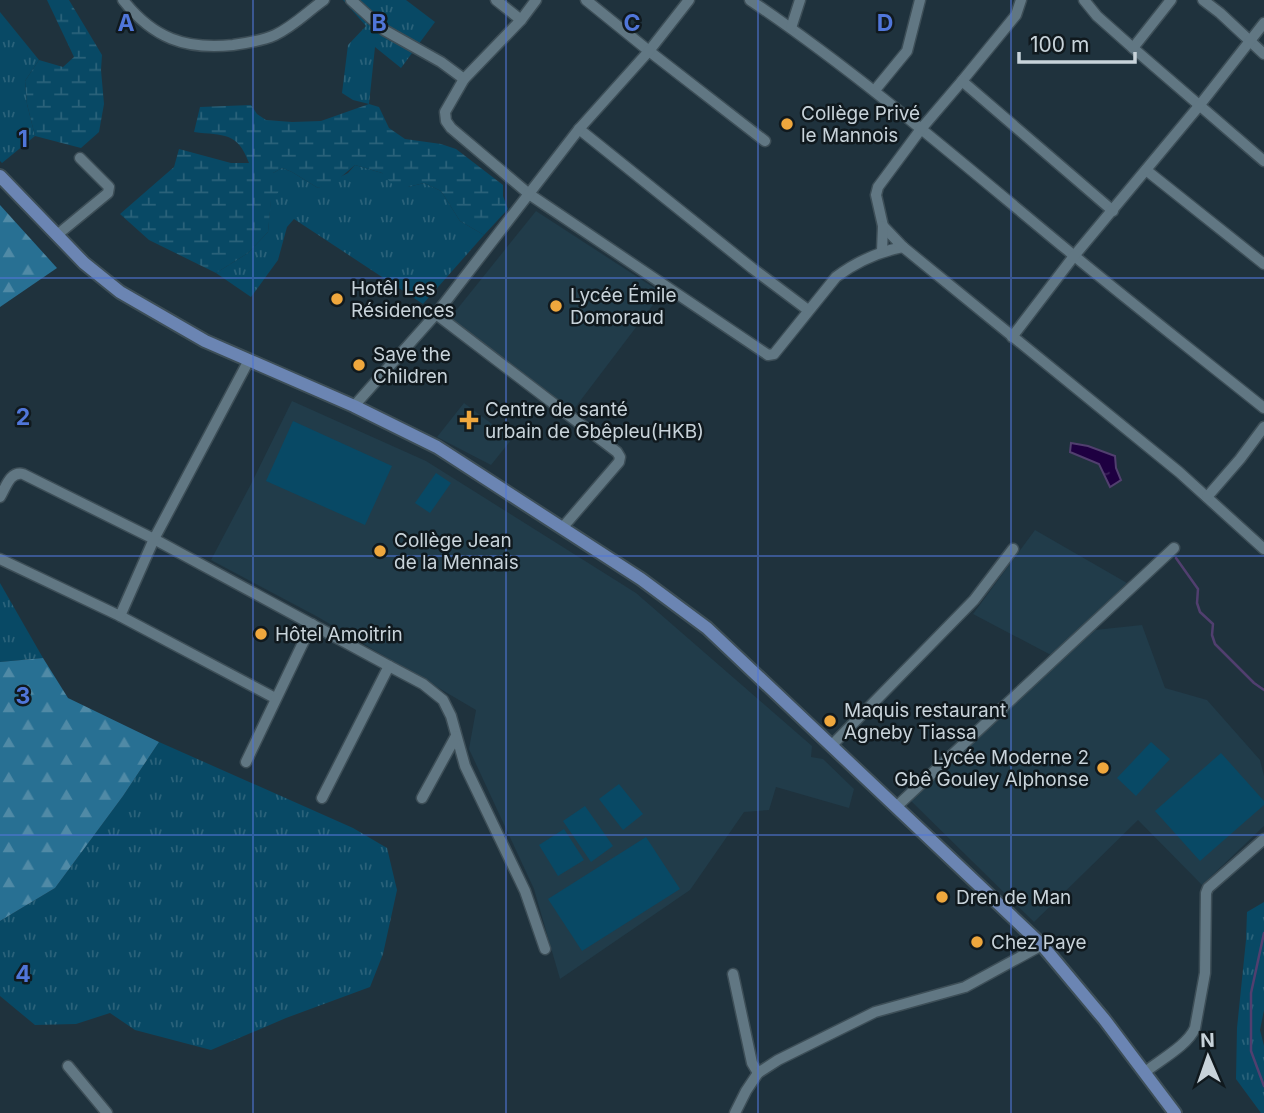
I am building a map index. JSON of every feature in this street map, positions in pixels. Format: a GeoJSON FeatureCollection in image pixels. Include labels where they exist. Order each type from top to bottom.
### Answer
{"type":"FeatureCollection","features":[{"type":"Feature","properties":{"kind":"main road"},"geometry":{"type":"LineString","coordinates":[[0,176],[84,263],[120,292],[205,341],[354,406],[437,447],[641,579],[707,628],[1042,945],[1104,1019],[1175,1113]]}},
{"type":"Feature","properties":{"kind":"street"},"geometry":{"type":"LineString","coordinates":[[123,0],[148,26],[176,41],[194,46],[224,46],[272,37],[290,27],[324,0]]}},
{"type":"Feature","properties":{"kind":"street"},"geometry":{"type":"LineString","coordinates":[[351,0],[384,30],[464,79]]}},
{"type":"Feature","properties":{"kind":"street"},"geometry":{"type":"LineString","coordinates":[[496,0],[520,20]]}},
{"type":"Feature","properties":{"kind":"street"},"geometry":{"type":"LineString","coordinates":[[536,0],[464,79],[445,112],[446,121],[529,194],[768,355],[774,354],[836,277],[882,251],[903,247]]}},
{"type":"Feature","properties":{"kind":"street"},"geometry":{"type":"LineString","coordinates":[[586,0],[765,141]]}},
{"type":"Feature","properties":{"kind":"street"},"geometry":{"type":"LineString","coordinates":[[354,406],[436,314],[579,129],[649,51],[689,0]]}},
{"type":"Feature","properties":{"kind":"street"},"geometry":{"type":"LineString","coordinates":[[750,0],[875,90],[1074,256],[1264,408]]}},
{"type":"Feature","properties":{"kind":"street"},"geometry":{"type":"LineString","coordinates":[[791,28],[800,0]]}},
{"type":"Feature","properties":{"kind":"street"},"geometry":{"type":"LineString","coordinates":[[875,90],[907,51],[920,0]]}},
{"type":"Feature","properties":{"kind":"street"},"geometry":{"type":"LineString","coordinates":[[882,251],[883,226],[876,195],[878,187],[921,129],[1016,15],[1021,0]]}},
{"type":"Feature","properties":{"kind":"street"},"geometry":{"type":"LineString","coordinates":[[1084,0],[1097,16],[1264,161]]}},
{"type":"Feature","properties":{"kind":"street"},"geometry":{"type":"LineString","coordinates":[[1133,48],[1171,0]]}},
{"type":"Feature","properties":{"kind":"street"},"geometry":{"type":"LineString","coordinates":[[1203,0],[1264,54]]}},
{"type":"Feature","properties":{"kind":"street"},"geometry":{"type":"LineString","coordinates":[[1012,337],[1074,256],[1264,23]]}},
{"type":"Feature","properties":{"kind":"street"},"geometry":{"type":"LineString","coordinates":[[962,81],[1113,211]]}},
{"type":"Feature","properties":{"kind":"street"},"geometry":{"type":"LineString","coordinates":[[579,129],[808,310]]}},
{"type":"Feature","properties":{"kind":"street"},"geometry":{"type":"LineString","coordinates":[[57,235],[109,190],[80,158]]}},
{"type":"Feature","properties":{"kind":"street"},"geometry":{"type":"LineString","coordinates":[[1146,170],[1264,264]]}},
{"type":"Feature","properties":{"kind":"street"},"geometry":{"type":"LineString","coordinates":[[883,226],[903,247],[1207,497],[1264,549]]}},
{"type":"Feature","properties":{"kind":"street"},"geometry":{"type":"LineString","coordinates":[[436,314],[617,452],[620,457],[619,462],[563,527]]}},
{"type":"Feature","properties":{"kind":"street"},"geometry":{"type":"LineString","coordinates":[[120,616],[154,539],[249,360]]}},
{"type":"Feature","properties":{"kind":"street"},"geometry":{"type":"LineString","coordinates":[[1207,497],[1264,426]]}},
{"type":"Feature","properties":{"kind":"street"},"geometry":{"type":"LineString","coordinates":[[0,497],[12,476],[23,474],[154,539],[312,624],[423,684],[443,700],[451,716],[465,766],[525,891],[545,949]]}},
{"type":"Feature","properties":{"kind":"street"},"geometry":{"type":"LineString","coordinates":[[896,807],[1174,548]]}},
{"type":"Feature","properties":{"kind":"street"},"geometry":{"type":"LineString","coordinates":[[832,745],[974,600],[1013,549]]}},
{"type":"Feature","properties":{"kind":"street"},"geometry":{"type":"LineString","coordinates":[[0,559],[120,616],[275,698]]}},
{"type":"Feature","properties":{"kind":"street"},"geometry":{"type":"LineString","coordinates":[[246,762],[312,624]]}},
{"type":"Feature","properties":{"kind":"street"},"geometry":{"type":"LineString","coordinates":[[322,798],[389,666]]}},
{"type":"Feature","properties":{"kind":"street"},"geometry":{"type":"LineString","coordinates":[[422,798],[456,736]]}},
{"type":"Feature","properties":{"kind":"street"},"geometry":{"type":"LineString","coordinates":[[1144,1072],[1184,1042],[1195,1028],[1205,973],[1208,888],[1264,839]]}},
{"type":"Feature","properties":{"kind":"street"},"geometry":{"type":"LineString","coordinates":[[735,1113],[758,1073],[778,1060],[874,1012],[965,987],[1042,945]]}},
{"type":"Feature","properties":{"kind":"street"},"geometry":{"type":"LineString","coordinates":[[733,974],[752,1063],[758,1073]]}},
{"type":"Feature","properties":{"kind":"street"},"geometry":{"type":"LineString","coordinates":[[68,1066],[107,1113]]}},
{"type":"Feature","properties":{"kind":"shaded area","name":"Lycée Émile Domoraud"},"geometry":{"type":"Polygon","coordinates":[[[536,211],[662,293],[571,413],[450,318],[536,211]]]}},
{"type":"Feature","properties":{"kind":"shaded area"},"geometry":{"type":"Polygon","coordinates":[[[292,401],[426,461],[636,593],[812,746],[811,757],[823,759],[854,789],[849,808],[776,787],[769,810],[744,812],[690,890],[560,979],[534,889],[469,749],[476,710],[318,617],[211,560],[292,401]]]}},
{"type":"Feature","properties":{"kind":"shaded area","name":"Centre de santé urbain de Gbêpleu(HKB)"},"geometry":{"type":"Polygon","coordinates":[[[464,403],[512,439],[491,465],[437,437],[464,403]]]}},
{"type":"Feature","properties":{"kind":"shaded area"},"geometry":{"type":"Polygon","coordinates":[[[1035,530],[1127,583],[1051,655],[973,614],[1035,530]]]}},
{"type":"Feature","properties":{"kind":"shaded area","name":"Lycée Moderne 2 Gbê Gouley Alphonse"},"geometry":{"type":"Polygon","coordinates":[[[1142,625],[1165,688],[1207,700],[1260,760],[1264,776],[1264,826],[1202,885],[1138,820],[1034,922],[909,799],[1095,630],[1142,625]]]}},
{"type":"Feature","properties":{"kind":"green space"},"geometry":{"type":"Polygon","coordinates":[[[47,0],[69,0],[102,55],[104,104],[99,132],[81,148],[35,136],[27,104],[25,81],[39,60],[63,67],[74,57],[47,0]]]}},
{"type":"Feature","properties":{"kind":"green space"},"geometry":{"type":"Polygon","coordinates":[[[343,0],[406,0],[435,22],[401,68],[375,47],[369,104],[353,100],[342,93],[348,45],[366,26],[343,0]]]}},
{"type":"Feature","properties":{"kind":"green space"},"geometry":{"type":"Polygon","coordinates":[[[0,12],[39,60],[25,81],[27,104],[35,136],[2,163],[0,161],[0,12]]]}},
{"type":"Feature","properties":{"kind":"green space"},"geometry":{"type":"Polygon","coordinates":[[[369,104],[379,107],[389,128],[405,139],[456,149],[503,185],[503,196],[508,209],[484,235],[460,221],[441,191],[424,183],[395,187],[382,173],[355,165],[335,182],[318,188],[282,168],[273,173],[283,187],[271,201],[268,232],[248,253],[216,273],[149,240],[120,214],[174,167],[179,149],[231,163],[249,163],[240,145],[234,140],[221,135],[194,132],[200,107],[251,105],[257,114],[266,120],[292,122],[321,121],[369,104]]]}},
{"type":"Feature","properties":{"kind":"green space"},"geometry":{"type":"Polygon","coordinates":[[[355,165],[382,173],[408,187],[424,183],[441,191],[460,221],[484,235],[423,304],[294,219],[287,227],[278,260],[251,297],[216,273],[248,253],[268,232],[273,173],[282,168],[318,188],[348,173],[355,165]]]}},
{"type":"Feature","properties":{"kind":"green space"},"geometry":{"type":"Polygon","coordinates":[[[0,205],[57,268],[0,307],[0,205]]]}},
{"type":"Feature","properties":{"kind":"green space"},"geometry":{"type":"Polygon","coordinates":[[[293,421],[392,466],[365,525],[266,481],[293,421]]]}},
{"type":"Feature","properties":{"kind":"green space"},"geometry":{"type":"Polygon","coordinates":[[[436,473],[451,483],[430,513],[415,503],[436,473]]]}},
{"type":"Feature","properties":{"kind":"green space"},"geometry":{"type":"Polygon","coordinates":[[[0,583],[43,658],[0,662],[0,583]]]}},
{"type":"Feature","properties":{"kind":"green space"},"geometry":{"type":"Polygon","coordinates":[[[43,658],[68,698],[159,742],[55,888],[0,921],[0,662],[43,658]]]}},
{"type":"Feature","properties":{"kind":"green space"},"geometry":{"type":"Polygon","coordinates":[[[159,742],[353,828],[387,848],[397,890],[383,954],[370,987],[286,1018],[211,1050],[135,1030],[110,1013],[76,1024],[35,1025],[0,996],[0,921],[55,888],[159,742]]]}},
{"type":"Feature","properties":{"kind":"green space"},"geometry":{"type":"Polygon","coordinates":[[[1151,742],[1170,759],[1136,796],[1117,778],[1151,742]]]}},
{"type":"Feature","properties":{"kind":"green space"},"geometry":{"type":"Polygon","coordinates":[[[1221,753],[1264,801],[1264,805],[1200,861],[1155,811],[1221,753]]]}},
{"type":"Feature","properties":{"kind":"green space"},"geometry":{"type":"Polygon","coordinates":[[[619,784],[643,814],[623,830],[599,799],[619,784]]]}},
{"type":"Feature","properties":{"kind":"green space"},"geometry":{"type":"Polygon","coordinates":[[[585,806],[613,846],[591,862],[563,821],[585,806]]]}},
{"type":"Feature","properties":{"kind":"green space"},"geometry":{"type":"Polygon","coordinates":[[[564,829],[584,860],[558,876],[539,845],[564,829]]]}},
{"type":"Feature","properties":{"kind":"green space"},"geometry":{"type":"Polygon","coordinates":[[[646,837],[680,889],[582,951],[548,899],[646,837]]]}},
{"type":"Feature","properties":{"kind":"green space"},"geometry":{"type":"Polygon","coordinates":[[[1264,902],[1264,1010],[1260,1030],[1264,1046],[1264,1113],[1261,1113],[1236,1079],[1237,1028],[1247,912],[1264,902]]]}},
{"type":"Feature","properties":{"kind":"water"},"geometry":{"type":"Polygon","coordinates":[[[1071,443],[1115,456],[1121,480],[1110,487],[1099,464],[1070,452],[1071,443]]]}},
{"type":"Feature","properties":{"kind":"waterway"},"geometry":{"type":"LineString","coordinates":[[1176,558],[1198,589],[1197,603],[1200,612],[1213,624],[1215,644],[1264,690]]}},
{"type":"Feature","properties":{"kind":"waterway"},"geometry":{"type":"LineString","coordinates":[[1264,933],[1251,993],[1251,1051],[1264,1086]]}},
{"type":"Feature","properties":{"kind":"place","name":"Collège Privé le Mannois"},"geometry":{"type":"Point","coordinates":[787,124]}},
{"type":"Feature","properties":{"kind":"place","name":"Hotêl Les Résidences"},"geometry":{"type":"Point","coordinates":[337,299]}},
{"type":"Feature","properties":{"kind":"place","name":"Lycée Émile Domoraud"},"geometry":{"type":"Point","coordinates":[556,306]}},
{"type":"Feature","properties":{"kind":"place","name":"Save the Children"},"geometry":{"type":"Point","coordinates":[359,365]}},
{"type":"Feature","properties":{"kind":"place","name":"Centre de santé urbain de Gbêpleu(HKB)"},"geometry":{"type":"Point","coordinates":[469,420]}},
{"type":"Feature","properties":{"kind":"place","name":"Collège Jean de la Mennais"},"geometry":{"type":"Point","coordinates":[380,551]}},
{"type":"Feature","properties":{"kind":"place","name":"Hôtel Amoitrin"},"geometry":{"type":"Point","coordinates":[261,634]}},
{"type":"Feature","properties":{"kind":"place","name":"Maquis restaurant Agneby Tiassa"},"geometry":{"type":"Point","coordinates":[830,721]}},
{"type":"Feature","properties":{"kind":"place","name":"Lycée Moderne 2 Gbê Gouley Alphonse"},"geometry":{"type":"Point","coordinates":[1103,768]}},
{"type":"Feature","properties":{"kind":"place","name":"Dren de Man"},"geometry":{"type":"Point","coordinates":[942,897]}},
{"type":"Feature","properties":{"kind":"place","name":"Chez Paye"},"geometry":{"type":"Point","coordinates":[977,942]}}]}
